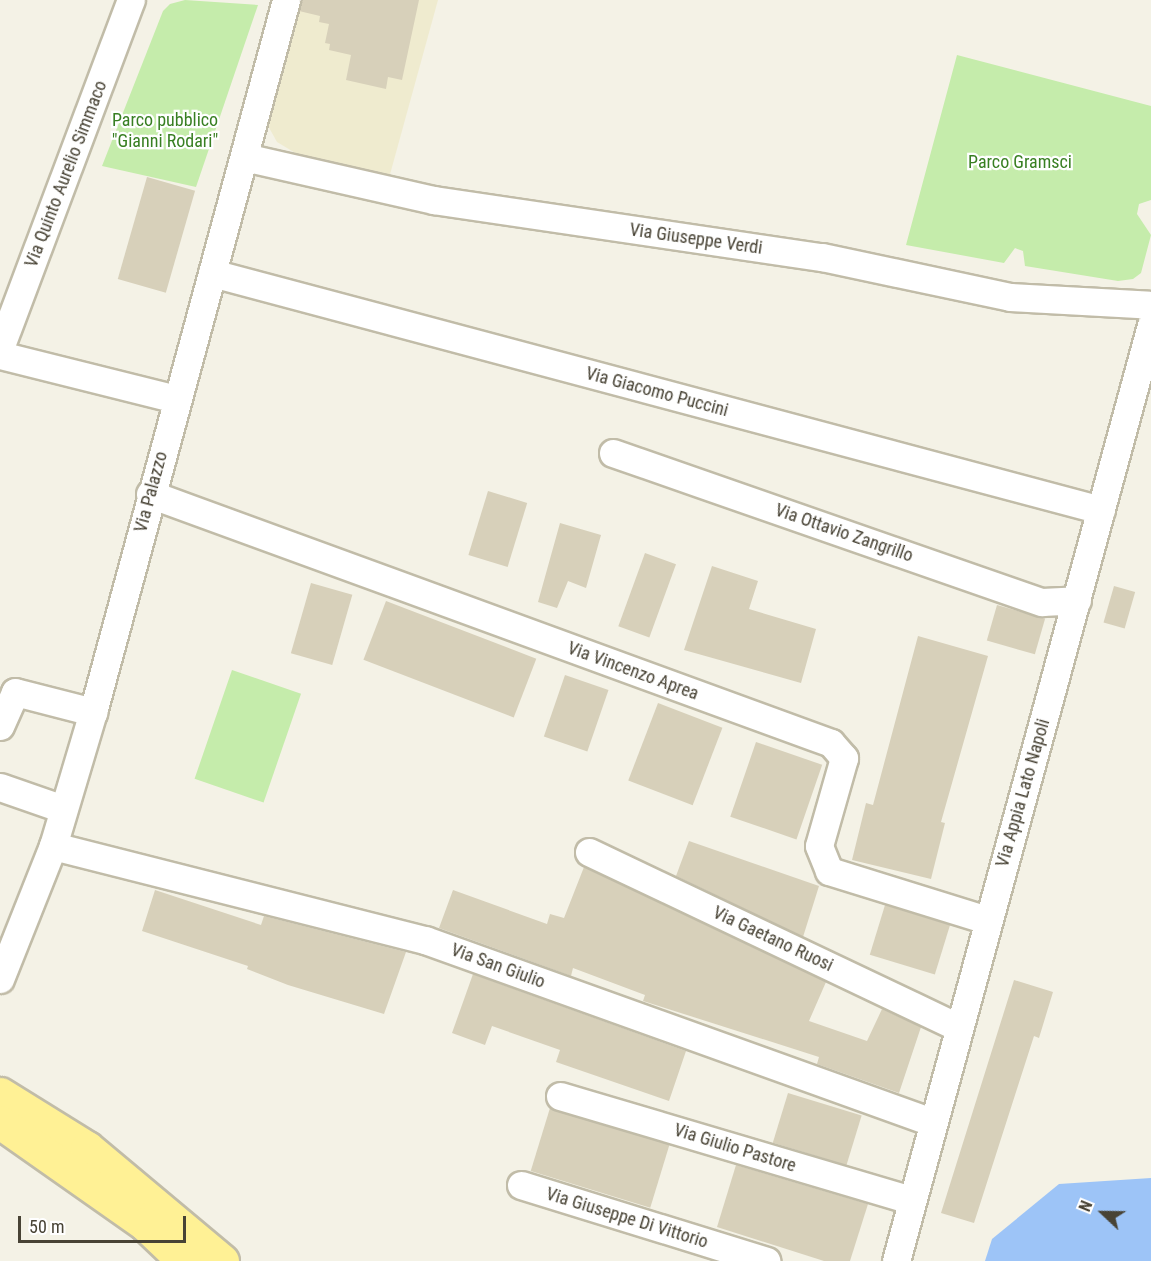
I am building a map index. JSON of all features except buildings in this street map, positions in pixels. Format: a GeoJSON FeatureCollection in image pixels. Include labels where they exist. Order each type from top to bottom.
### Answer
{"type":"FeatureCollection","features":[{"type":"Feature","properties":{"kind":"main road"},"geometry":{"type":"LineString","coordinates":[[0,1094],[87,1148],[222,1261]]}},
{"type":"Feature","properties":{"kind":"main road"},"geometry":{"type":"LineString","coordinates":[[0,1122],[145,1224],[184,1261]]}},
{"type":"Feature","properties":{"kind":"street","name":"Via Quinto Aurelio Simmaco"},"geometry":{"type":"LineString","coordinates":[[0,348],[131,0]]}},
{"type":"Feature","properties":{"kind":"street","name":"Via Palazzo"},"geometry":{"type":"LineString","coordinates":[[0,979],[53,846],[93,712],[150,494],[286,0]]}},
{"type":"Feature","properties":{"kind":"street","name":"Via Giuseppe Verdi"},"geometry":{"type":"LineString","coordinates":[[244,157],[434,200],[822,257],[1011,297],[1151,305]]}},
{"type":"Feature","properties":{"kind":"street","name":"Via Giacomo Puccini"},"geometry":{"type":"LineString","coordinates":[[212,273],[1101,510]]}},
{"type":"Feature","properties":{"kind":"street","name":"Via Appia Lato Napoli"},"geometry":{"type":"LineString","coordinates":[[896,1261],[957,1027],[1077,600],[1151,325]]}},
{"type":"Feature","properties":{"kind":"street"},"geometry":{"type":"LineString","coordinates":[[0,355],[176,399]]}},
{"type":"Feature","properties":{"kind":"street","name":"Via Ottavio Zangrillo"},"geometry":{"type":"LineString","coordinates":[[613,453],[1041,602],[1077,600]]}},
{"type":"Feature","properties":{"kind":"street","name":"Via Vincenzo Aprea"},"geometry":{"type":"LineString","coordinates":[[150,494],[831,743],[844,758],[819,846],[829,871],[987,920]]}},
{"type":"Feature","properties":{"kind":"street"},"geometry":{"type":"LineString","coordinates":[[0,726],[15,692],[93,712]]}},
{"type":"Feature","properties":{"kind":"street"},"geometry":{"type":"LineString","coordinates":[[0,787],[63,809]]}},
{"type":"Feature","properties":{"kind":"street","name":"Via San Giulio"},"geometry":{"type":"LineString","coordinates":[[53,846],[425,940],[932,1122]]}},
{"type":"Feature","properties":{"kind":"street","name":"Via Gaetano Ruosi"},"geometry":{"type":"LineString","coordinates":[[589,852],[957,1027]]}},
{"type":"Feature","properties":{"kind":"street","name":"Via Giulio Pastore"},"geometry":{"type":"LineString","coordinates":[[560,1096],[911,1200]]}},
{"type":"Feature","properties":{"kind":"street","name":"Via Giuseppe Di Vittorio"},"geometry":{"type":"LineString","coordinates":[[521,1185],[767,1261]]}},
{"type":"Feature","properties":{"kind":"shaded area"},"geometry":{"type":"Polygon","coordinates":[[[301,0],[438,0],[389,178],[307,160],[277,142],[267,124],[301,0]]]}},
{"type":"Feature","properties":{"kind":"green space","name":"Parco pubblico \"Gianni Rodari\""},"geometry":{"type":"Polygon","coordinates":[[[185,0],[258,5],[196,187],[102,166],[163,11],[170,4],[185,0]]]}},
{"type":"Feature","properties":{"kind":"green space","name":"Parco Gramsci"},"geometry":{"type":"Polygon","coordinates":[[[957,55],[1151,106],[1151,200],[1139,204],[1137,214],[1151,235],[1141,273],[1133,279],[1118,281],[1025,266],[1023,251],[1015,248],[1004,263],[906,245],[957,55]]]}},
{"type":"Feature","properties":{"kind":"green space"},"geometry":{"type":"Polygon","coordinates":[[[232,670],[301,694],[264,803],[195,779],[232,670]]]}},
{"type":"Feature","properties":{"kind":"water"},"geometry":{"type":"Polygon","coordinates":[[[1151,1178],[1151,1261],[985,1261],[992,1239],[1059,1184],[1151,1178]]]}}]}
